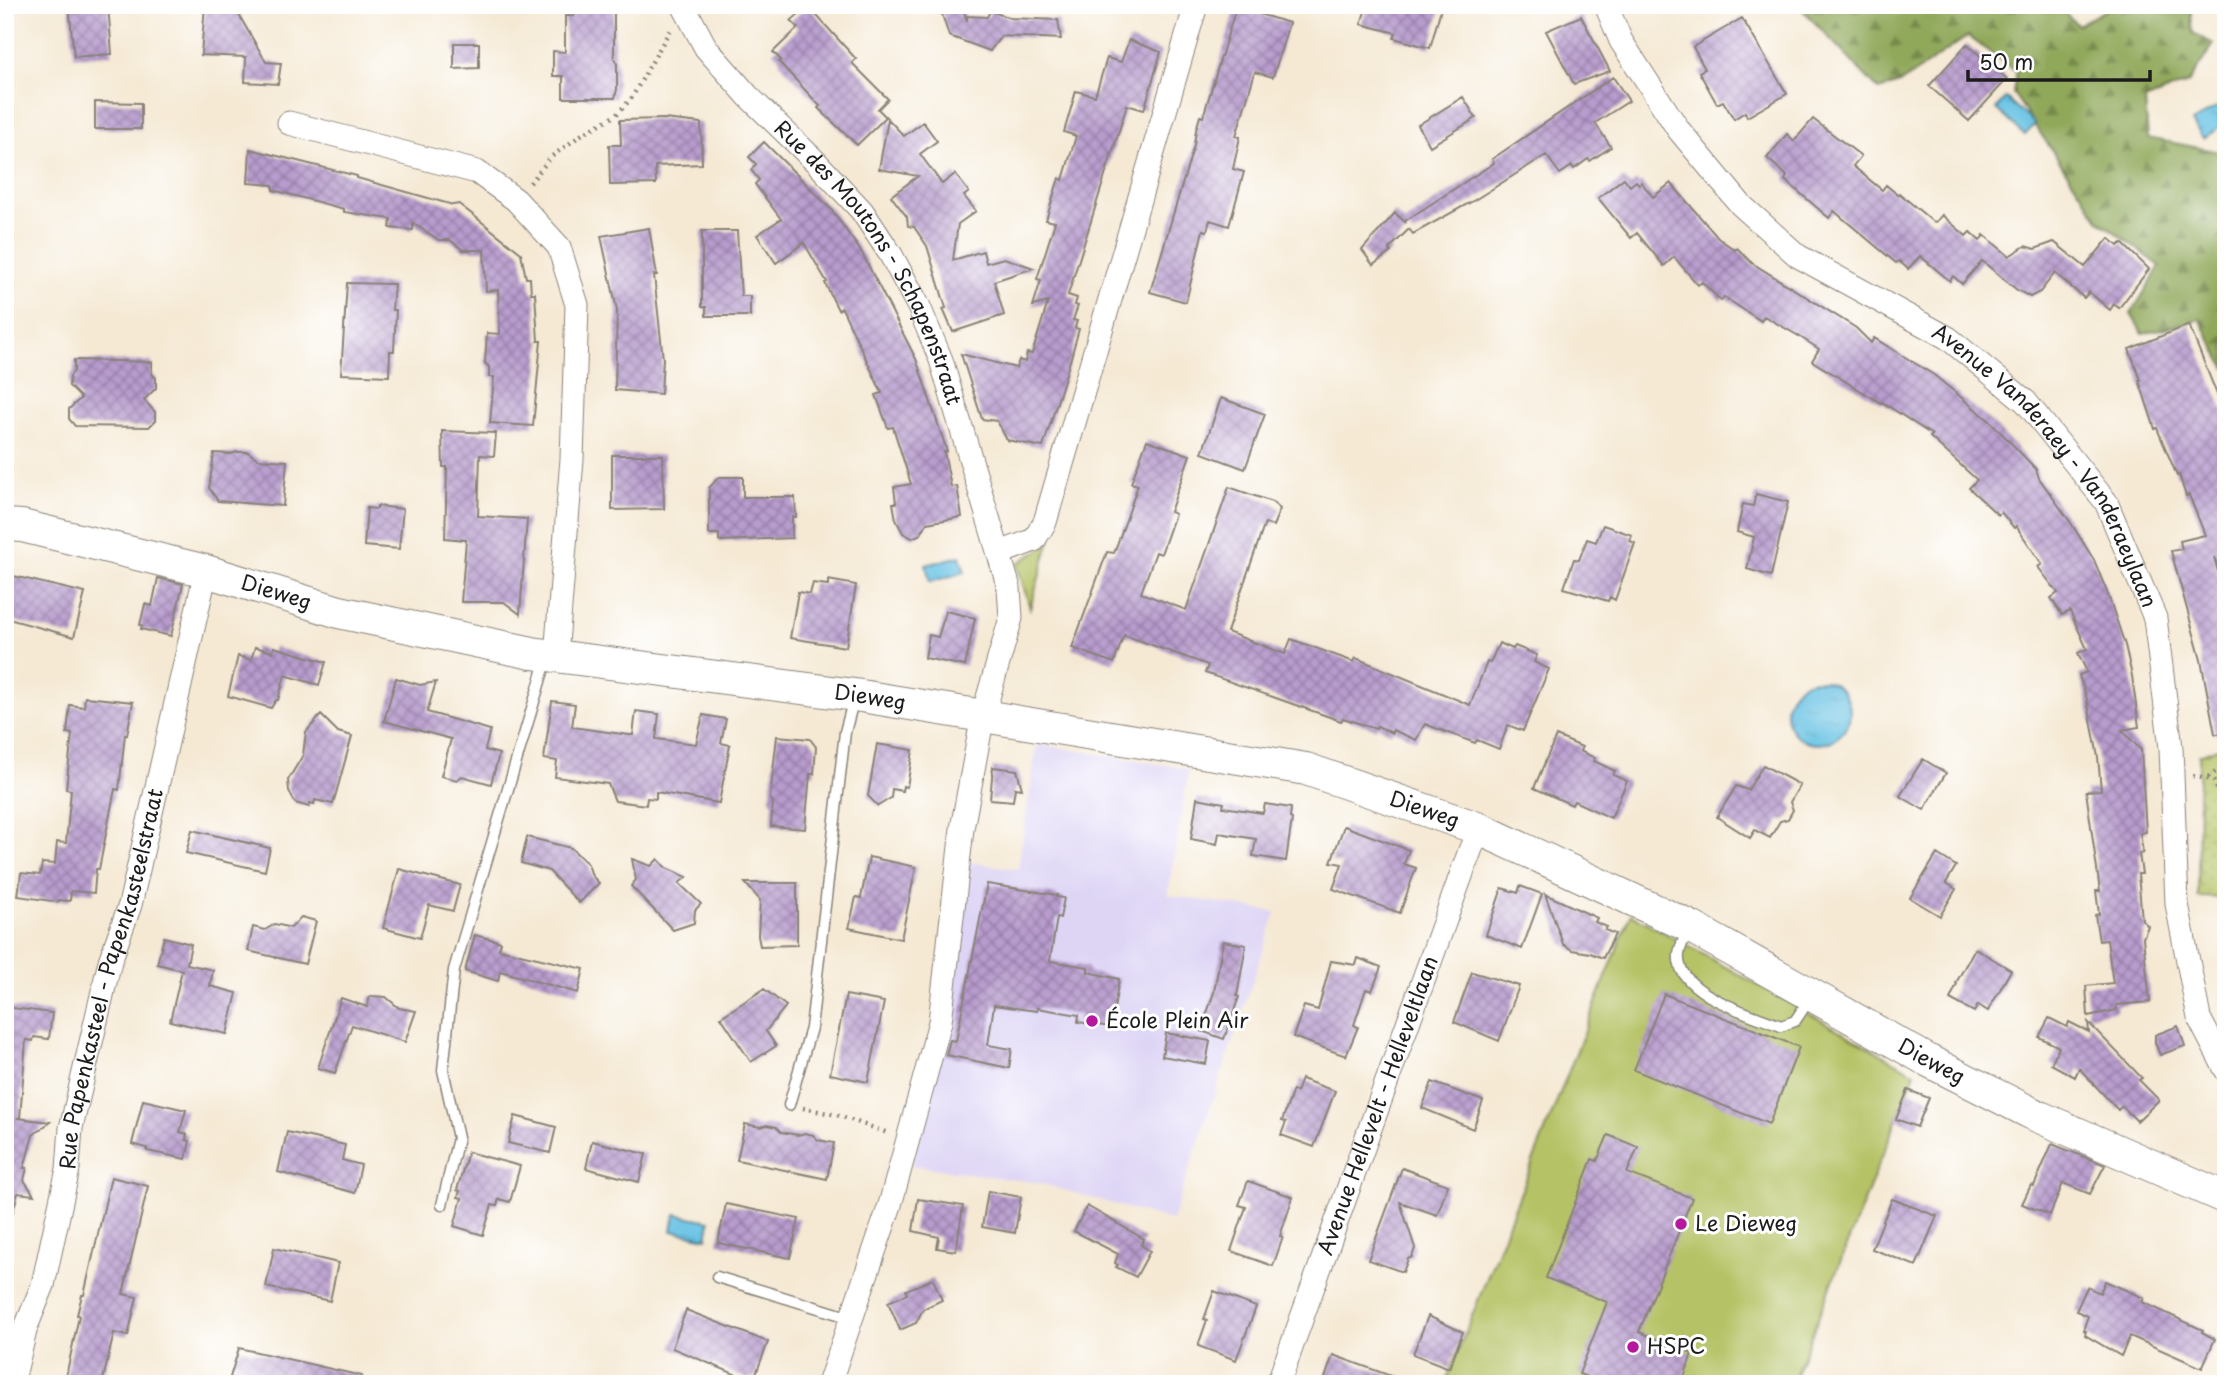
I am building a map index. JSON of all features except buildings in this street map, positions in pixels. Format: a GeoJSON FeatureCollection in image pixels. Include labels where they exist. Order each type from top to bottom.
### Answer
{"type":"FeatureCollection","features":[{"type":"Feature","properties":{"kind":"street","name":"Rue des Moutons - Schapenstraat"},"geometry":{"type":"LineString","coordinates":[[683,5],[706,48],[748,96],[862,211],[891,255],[919,307],[941,360],[1009,588],[1011,618],[984,715],[962,829],[940,1022],[908,1141],[829,1384]]}},
{"type":"Feature","properties":{"kind":"street"},"geometry":{"type":"LineString","coordinates":[[1000,553],[1034,540],[1045,522],[1196,5]]}},
{"type":"Feature","properties":{"kind":"street","name":"Avenue Vanderaey - Vanderaeylaan"},"geometry":{"type":"LineString","coordinates":[[1606,5],[1620,41],[1678,129],[1741,205],[1798,256],[1948,338],[2026,402],[2106,502],[2155,618],[2171,748],[2177,904],[2199,1018],[2226,1070]]}},
{"type":"Feature","properties":{"kind":"street"},"geometry":{"type":"LineString","coordinates":[[289,122],[477,172],[516,200],[559,247],[577,305],[572,459],[552,655]]}},
{"type":"Feature","properties":{"kind":"street","name":"Dieweg"},"geometry":{"type":"LineString","coordinates":[[5,525],[22,526],[206,571],[339,612],[552,655],[855,695],[1306,769],[1480,829],[1691,927],[1929,1061],[2035,1115],[2226,1198]]}},
{"type":"Feature","properties":{"kind":"street","name":"Rue Papenkasteel - Papenkasteelstraat"},"geometry":{"type":"LineString","coordinates":[[12,1384],[26,1327],[43,1285],[68,1169],[71,1128],[110,961],[130,905],[206,571]]}},
{"type":"Feature","properties":{"kind":"street","name":"Avenue Hellevelt - Helleveltlaan"},"geometry":{"type":"LineString","coordinates":[[1278,1384],[1480,829]]}},
{"type":"Feature","properties":{"kind":"lane"},"geometry":{"type":"LineString","coordinates":[[442,1205],[458,1138],[443,1070],[454,970],[552,655]]}},
{"type":"Feature","properties":{"kind":"lane"},"geometry":{"type":"LineString","coordinates":[[789,1105],[811,1028],[845,732],[855,695]]}},
{"type":"Feature","properties":{"kind":"lane"},"geometry":{"type":"LineString","coordinates":[[1691,927],[1678,956],[1682,971],[1695,988],[1708,996],[1780,1027],[1795,1021],[1813,995]]}},
{"type":"Feature","properties":{"kind":"lane"},"geometry":{"type":"LineString","coordinates":[[717,1277],[851,1318]]}},
{"type":"Feature","properties":{"kind":"path"},"geometry":{"type":"LineString","coordinates":[[530,184],[551,158],[581,135],[616,115],[631,99],[668,33]]}},
{"type":"Feature","properties":{"kind":"path"},"geometry":{"type":"LineString","coordinates":[[2207,778],[2226,765]]}},
{"type":"Feature","properties":{"kind":"path"},"geometry":{"type":"LineString","coordinates":[[2200,777],[2215,783],[2226,808]]}},
{"type":"Feature","properties":{"kind":"path"},"geometry":{"type":"LineString","coordinates":[[789,1105],[837,1115],[908,1141]]}},
{"type":"Feature","properties":{"kind":"shaded area","name":"École Plein Air"},"geometry":{"type":"Polygon","coordinates":[[[1037,744],[1189,769],[1168,895],[1276,912],[1172,1221],[1039,1183],[911,1165],[934,1086],[968,862],[1018,869],[1037,744]]]}},
{"type":"Feature","properties":{"kind":"green space"},"geometry":{"type":"Polygon","coordinates":[[[1798,5],[2055,5],[2078,25],[2115,5],[2190,5],[2193,33],[2214,44],[2188,83],[2145,100],[2148,138],[2226,153],[2226,369],[2200,319],[2143,334],[2131,314],[2160,266],[2100,221],[2013,93],[2016,72],[1968,36],[1902,82],[1879,90],[1798,5]]]}},
{"type":"Feature","properties":{"kind":"green space"},"geometry":{"type":"Polygon","coordinates":[[[1051,537],[1030,608],[1018,563],[1043,547],[1051,537]]]}},
{"type":"Feature","properties":{"kind":"green space"},"geometry":{"type":"Polygon","coordinates":[[[2226,745],[2226,898],[2198,897],[2199,755],[2226,745]]]}},
{"type":"Feature","properties":{"kind":"green space","name":"Le Dieweg"},"geometry":{"type":"Polygon","coordinates":[[[1631,914],[1915,1073],[1792,1384],[1445,1384],[1631,914]]]}},
{"type":"Feature","properties":{"kind":"water"},"geometry":{"type":"Polygon","coordinates":[[[2006,98],[2035,124],[2025,135],[1996,109],[2006,98]]]}},
{"type":"Feature","properties":{"kind":"water"},"geometry":{"type":"Polygon","coordinates":[[[2226,102],[2226,124],[2203,138],[2192,122],[2226,102]]]}},
{"type":"Feature","properties":{"kind":"water"},"geometry":{"type":"Polygon","coordinates":[[[960,556],[965,572],[930,582],[926,565],[960,556]]]}},
{"type":"Feature","properties":{"kind":"water"},"geometry":{"type":"Polygon","coordinates":[[[1818,680],[1841,689],[1850,712],[1841,735],[1818,744],[1795,735],[1786,712],[1795,689],[1818,680]]]}},
{"type":"Feature","properties":{"kind":"water"},"geometry":{"type":"Polygon","coordinates":[[[675,1214],[710,1221],[707,1238],[672,1231],[675,1214]]]}},
{"type":"Feature","properties":{"kind":"place","name":"École Plein Air"},"geometry":{"type":"Point","coordinates":[1092,1021]}},
{"type":"Feature","properties":{"kind":"place","name":"Le Dieweg"},"geometry":{"type":"Point","coordinates":[1681,1224]}},
{"type":"Feature","properties":{"kind":"place","name":"HSPC"},"geometry":{"type":"Point","coordinates":[1633,1347]}}]}
